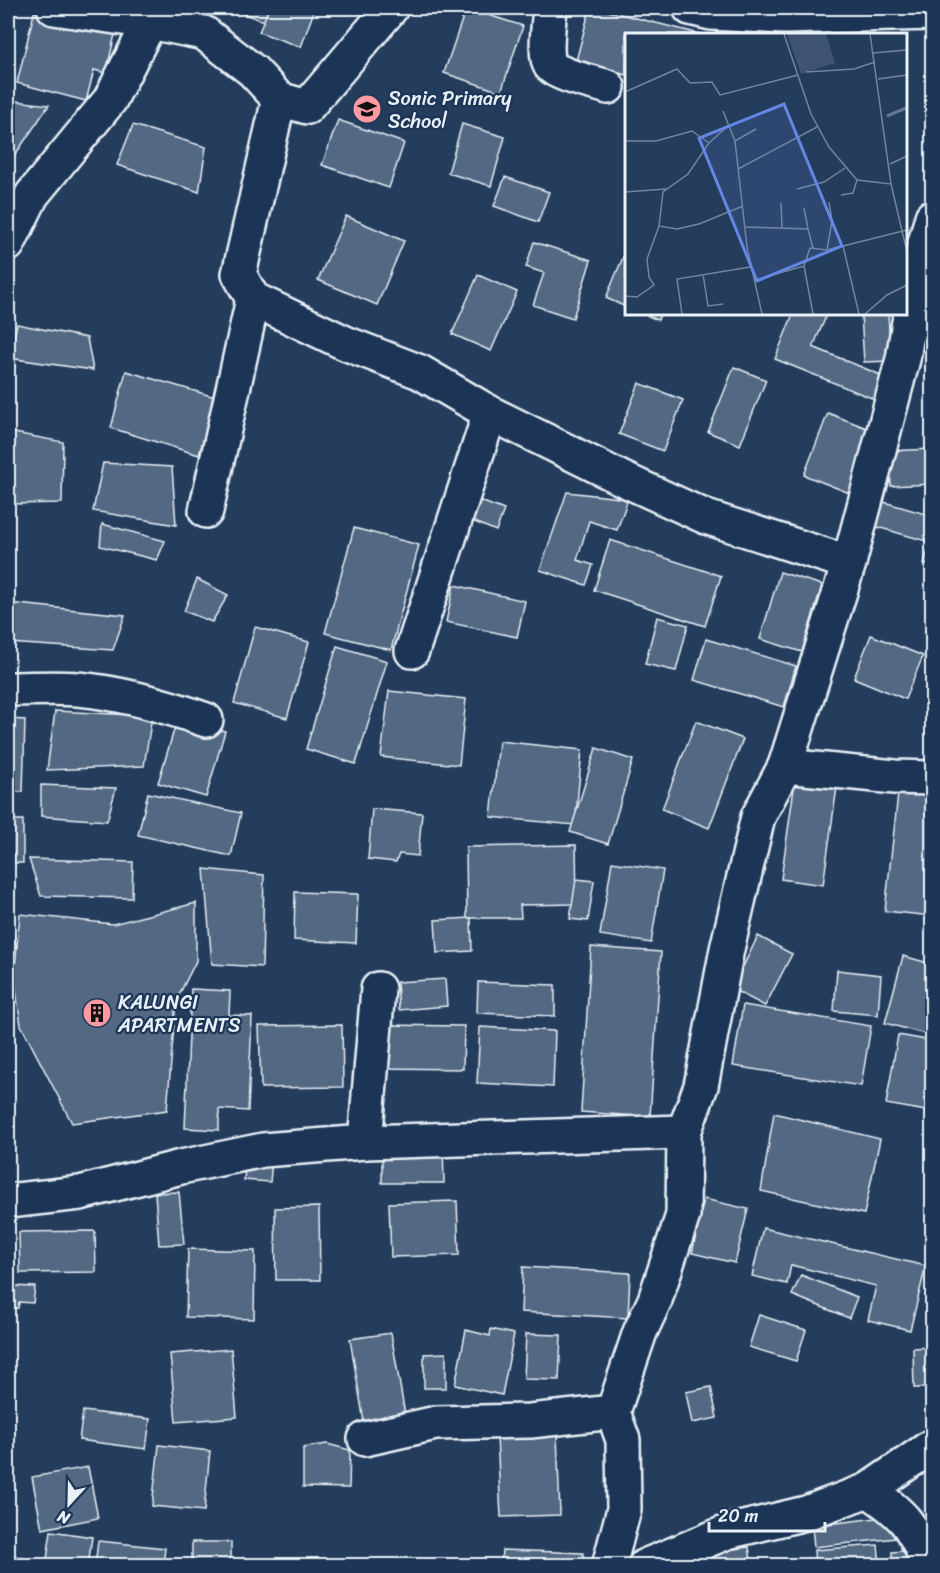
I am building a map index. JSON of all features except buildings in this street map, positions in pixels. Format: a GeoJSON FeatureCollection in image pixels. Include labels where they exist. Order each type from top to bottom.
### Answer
{"type":"FeatureCollection","features":[{"type":"Feature","properties":{"kind":"street"},"geometry":{"type":"LineString","coordinates":[[54,8],[150,22],[204,33],[253,71],[279,99],[307,107],[391,8]]}},
{"type":"Feature","properties":{"kind":"street"},"geometry":{"type":"LineString","coordinates":[[550,8],[547,56],[550,65],[557,71],[608,87]]}},
{"type":"Feature","properties":{"kind":"street"},"geometry":{"type":"LineString","coordinates":[[690,8],[711,13],[784,16],[933,14]]}},
{"type":"Feature","properties":{"kind":"street"},"geometry":{"type":"LineString","coordinates":[[8,244],[32,195],[110,99],[150,22]]}},
{"type":"Feature","properties":{"kind":"street"},"geometry":{"type":"LineString","coordinates":[[279,99],[239,274],[253,299],[345,343],[420,372],[490,413],[706,518],[849,563]]}},
{"type":"Feature","properties":{"kind":"street"},"geometry":{"type":"LineString","coordinates":[[609,1566],[624,1509],[623,1440],[613,1412],[640,1332],[656,1300],[683,1215],[684,1132],[701,1086],[727,949],[758,817],[785,766],[849,563],[903,359],[917,272],[933,217]]}},
{"type":"Feature","properties":{"kind":"street"},"geometry":{"type":"LineString","coordinates":[[206,511],[253,299]]}},
{"type":"Feature","properties":{"kind":"street"},"geometry":{"type":"LineString","coordinates":[[412,651],[490,413]]}},
{"type":"Feature","properties":{"kind":"street"},"geometry":{"type":"LineString","coordinates":[[8,689],[77,689],[119,695],[162,704],[206,720]]}},
{"type":"Feature","properties":{"kind":"street"},"geometry":{"type":"LineString","coordinates":[[785,766],[895,777],[933,778]]}},
{"type":"Feature","properties":{"kind":"street"},"geometry":{"type":"LineString","coordinates":[[365,1142],[378,989]]}},
{"type":"Feature","properties":{"kind":"street"},"geometry":{"type":"LineString","coordinates":[[8,1200],[80,1194],[181,1167],[263,1150],[365,1142],[684,1132]]}},
{"type":"Feature","properties":{"kind":"street"},"geometry":{"type":"LineString","coordinates":[[365,1439],[436,1423],[530,1421],[613,1412]]}},
{"type":"Feature","properties":{"kind":"street"},"geometry":{"type":"LineString","coordinates":[[645,1566],[727,1532],[806,1513],[868,1490],[933,1446]]}},
{"type":"Feature","properties":{"kind":"street"},"geometry":{"type":"LineString","coordinates":[[868,1490],[890,1505],[907,1521],[930,1566]]}},
{"type":"Feature","properties":{"kind":"place","name":"Sonic Primary School"},"geometry":{"type":"Point","coordinates":[367,109]}},
{"type":"Feature","properties":{"kind":"place","name":"KALUNGI APARTMENTS"},"geometry":{"type":"Point","coordinates":[97,1013]}}]}
